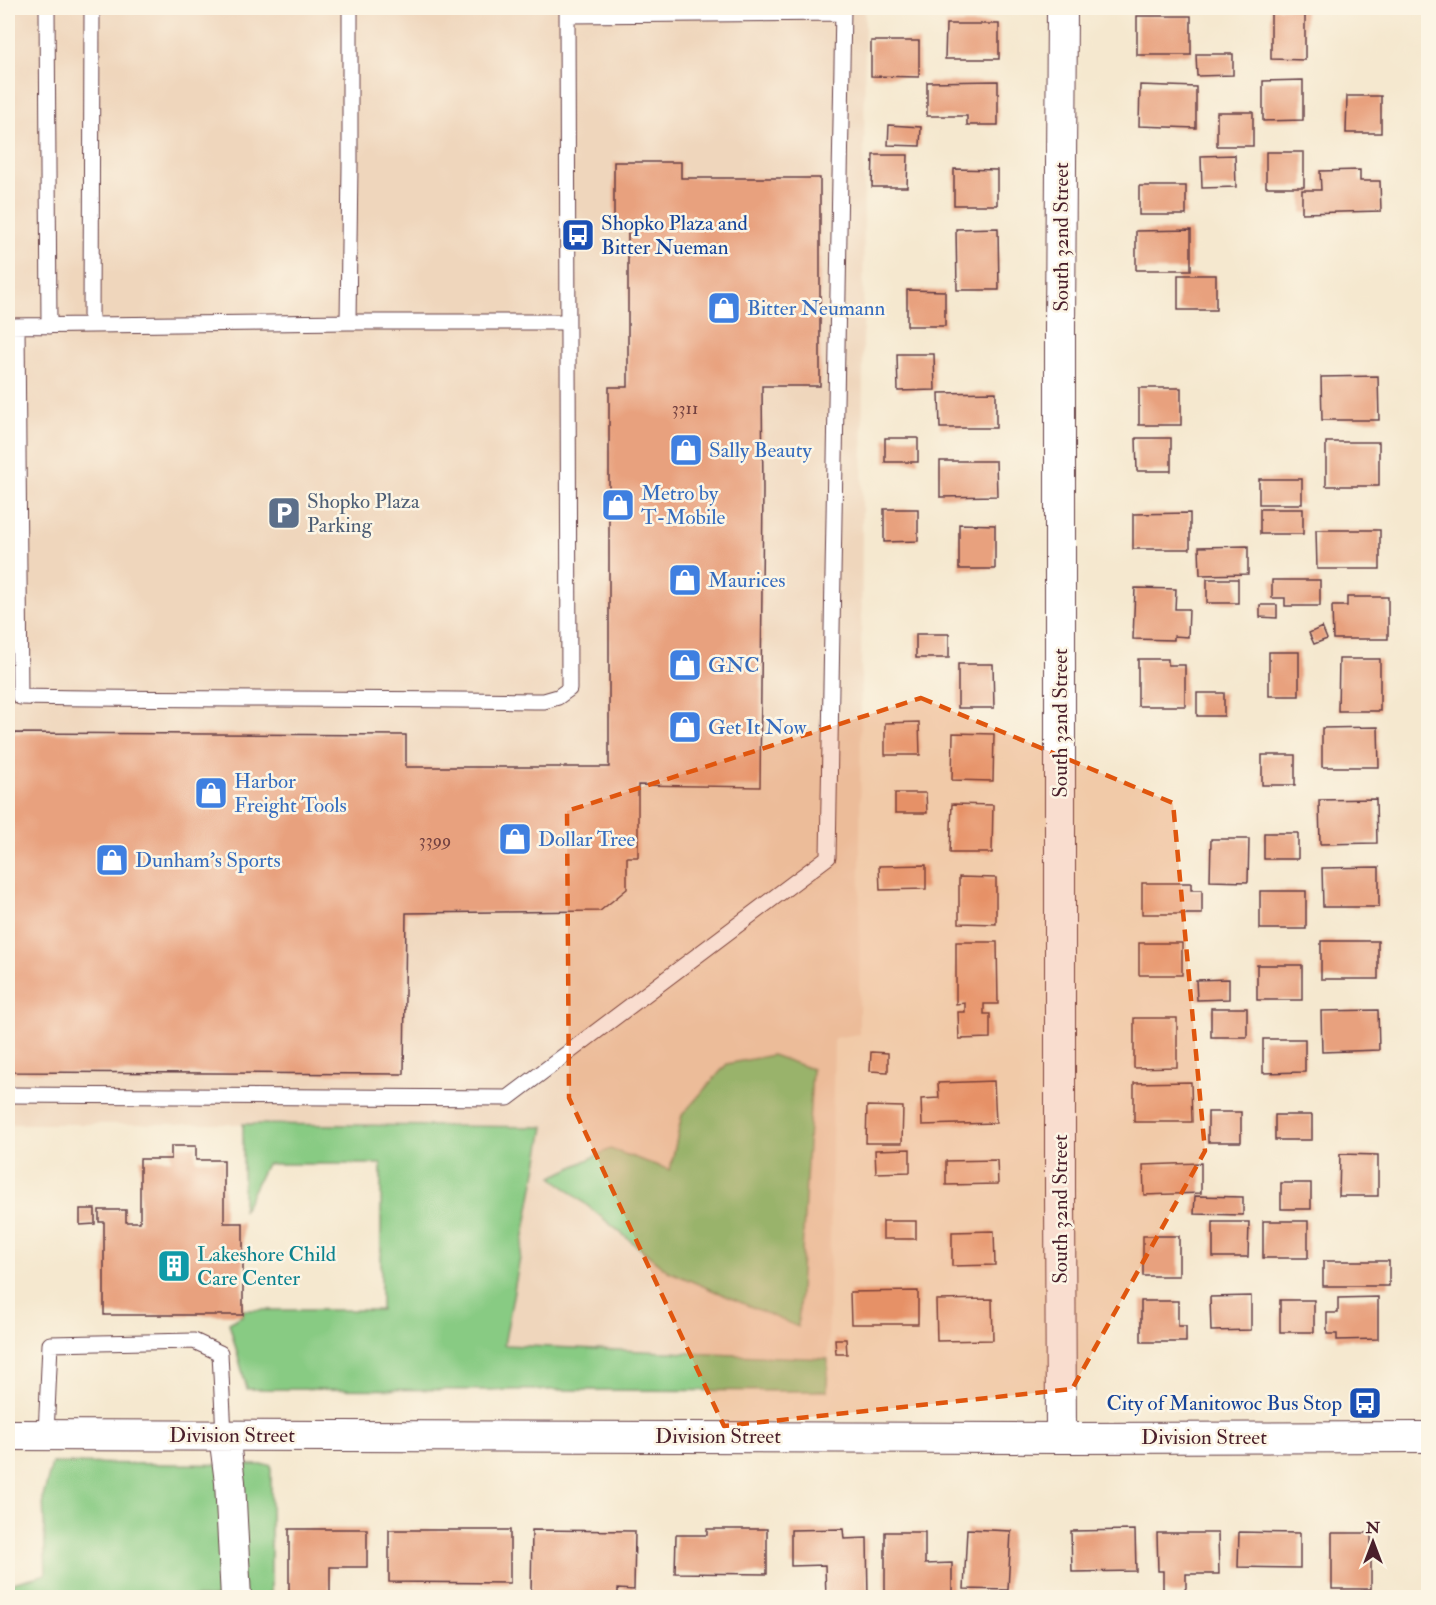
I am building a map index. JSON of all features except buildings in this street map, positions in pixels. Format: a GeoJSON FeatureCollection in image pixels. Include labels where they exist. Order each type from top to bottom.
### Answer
{"type":"FeatureCollection","features":[{"type":"Feature","properties":{"kind":"street","name":"South 32nd Street"},"geometry":{"type":"LineString","coordinates":[[1062,8],[1060,912],[1062,1438]]}},
{"type":"Feature","properties":{"kind":"street","name":"Division Street"},"geometry":{"type":"LineString","coordinates":[[8,1434],[1428,1437]]}},
{"type":"Feature","properties":{"kind":"street"},"geometry":{"type":"LineString","coordinates":[[224,1435],[230,1482],[236,1598]]}},
{"type":"Feature","properties":{"kind":"lane"},"geometry":{"type":"LineString","coordinates":[[46,8],[49,326]]}},
{"type":"Feature","properties":{"kind":"lane"},"geometry":{"type":"LineString","coordinates":[[91,325],[92,8]]}},
{"type":"Feature","properties":{"kind":"lane"},"geometry":{"type":"LineString","coordinates":[[348,322],[350,8]]}},
{"type":"Feature","properties":{"kind":"lane"},"geometry":{"type":"LineString","coordinates":[[8,1095],[508,1098],[828,856],[843,10],[567,11],[568,689],[558,697],[544,701],[14,697],[12,326],[567,322]]}},
{"type":"Feature","properties":{"kind":"lane"},"geometry":{"type":"LineString","coordinates":[[46,1435],[50,1344],[194,1341],[220,1353],[224,1435]]}},
{"type":"Feature","properties":{"kind":"highlighted area"},"geometry":{"type":"Polygon","coordinates":[[[921,698],[1173,803],[1205,1151],[1072,1389],[724,1426],[569,1098],[567,811],[921,698]]]}},
{"type":"Feature","properties":{"kind":"shaded area"},"geometry":{"type":"Polygon","coordinates":[[[8,8],[865,8],[859,1034],[834,1038],[828,1359],[503,1345],[543,1127],[8,1124],[8,8]]]}},
{"type":"Feature","properties":{"kind":"green space"},"geometry":{"type":"Polygon","coordinates":[[[772,1055],[812,1069],[798,1327],[668,1271],[552,1177],[610,1149],[670,1170],[682,1115],[727,1064],[772,1055]]]}},
{"type":"Feature","properties":{"kind":"green space"},"geometry":{"type":"Polygon","coordinates":[[[243,1124],[544,1127],[504,1345],[828,1359],[827,1391],[247,1389],[229,1323],[243,1315],[243,1310],[381,1310],[381,1164],[266,1164],[243,1211],[243,1124]]]}},
{"type":"Feature","properties":{"kind":"green space"},"geometry":{"type":"Polygon","coordinates":[[[52,1463],[271,1465],[271,1597],[8,1597],[8,1584],[46,1574],[43,1497],[52,1463]]]}},
{"type":"Feature","properties":{"kind":"place","name":"Shopko Plaza and Bitter Nueman"},"geometry":{"type":"Point","coordinates":[578,235]}},
{"type":"Feature","properties":{"kind":"place","name":"Bitter Neumann"},"geometry":{"type":"Point","coordinates":[724,308]}},
{"type":"Feature","properties":{"kind":"place","name":"Sally Beauty"},"geometry":{"type":"Point","coordinates":[686,450]}},
{"type":"Feature","properties":{"kind":"place","name":"Metro by T-Mobile"},"geometry":{"type":"Point","coordinates":[618,505]}},
{"type":"Feature","properties":{"kind":"place","name":"Shopko Plaza Parking"},"geometry":{"type":"Point","coordinates":[284,513]}},
{"type":"Feature","properties":{"kind":"place","name":"Maurices"},"geometry":{"type":"Point","coordinates":[685,580]}},
{"type":"Feature","properties":{"kind":"place","name":"GNC"},"geometry":{"type":"Point","coordinates":[685,665]}},
{"type":"Feature","properties":{"kind":"place","name":"Get It Now"},"geometry":{"type":"Point","coordinates":[685,727]}},
{"type":"Feature","properties":{"kind":"place","name":"Harbor Freight Tools"},"geometry":{"type":"Point","coordinates":[211,793]}},
{"type":"Feature","properties":{"kind":"place","name":"Dollar Tree"},"geometry":{"type":"Point","coordinates":[515,839]}},
{"type":"Feature","properties":{"kind":"place","name":"Dunham's Sports"},"geometry":{"type":"Point","coordinates":[112,860]}},
{"type":"Feature","properties":{"kind":"place","name":"Lakeshore Child Care Center"},"geometry":{"type":"Point","coordinates":[174,1266]}},
{"type":"Feature","properties":{"kind":"place","name":"City of Manitowoc Bus Stop"},"geometry":{"type":"Point","coordinates":[1365,1403]}}]}
